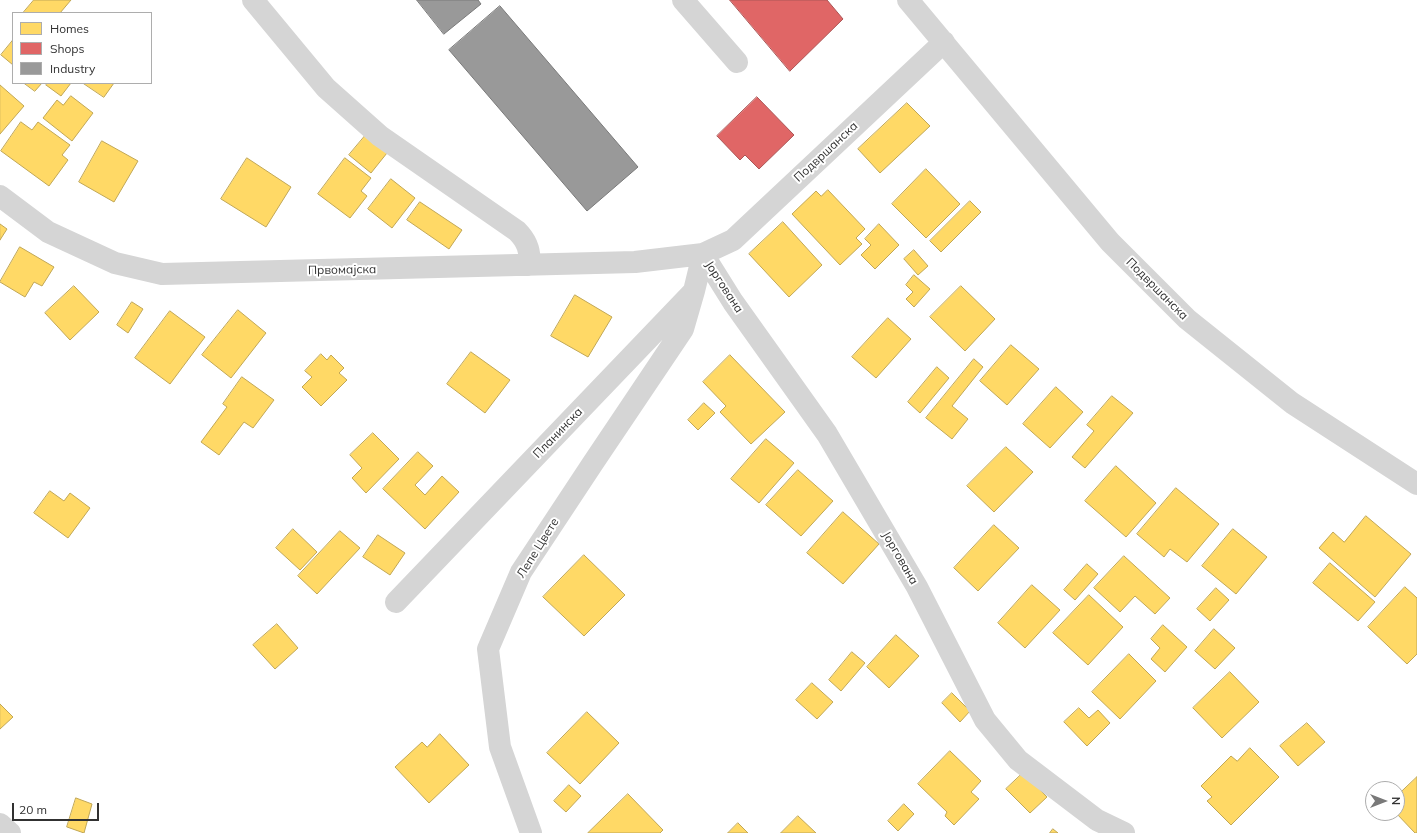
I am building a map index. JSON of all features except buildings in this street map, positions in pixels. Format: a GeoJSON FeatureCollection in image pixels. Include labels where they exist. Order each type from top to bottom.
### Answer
{"type":"FeatureCollection","features":[{"type":"Feature","properties":{"kind":"street"},"geometry":{"type":"LineString","coordinates":[[253,0],[326,88],[380,136],[517,231],[523,238],[529,251],[529,265]]}},
{"type":"Feature","properties":{"kind":"street"},"geometry":{"type":"LineString","coordinates":[[683,0],[737,62]]}},
{"type":"Feature","properties":{"kind":"street","name":"Подвршанска"},"geometry":{"type":"LineString","coordinates":[[908,0],[1110,242],[1187,319],[1292,403],[1417,484]]}},
{"type":"Feature","properties":{"kind":"street","name":"Подвршанска"},"geometry":{"type":"LineString","coordinates":[[703,254],[733,240],[944,42]]}},
{"type":"Feature","properties":{"kind":"street","name":"Првомајска"},"geometry":{"type":"LineString","coordinates":[[0,196],[48,232],[115,263],[162,274],[635,262],[703,254]]}},
{"type":"Feature","properties":{"kind":"street"},"geometry":{"type":"LineString","coordinates":[[694,291],[703,254]]}},
{"type":"Feature","properties":{"kind":"street","name":"Јоргована"},"geometry":{"type":"LineString","coordinates":[[703,254],[733,302],[827,434],[917,587],[985,720],[1018,760],[1097,820],[1124,833]]}},
{"type":"Feature","properties":{"kind":"street","name":"Планинска"},"geometry":{"type":"LineString","coordinates":[[396,602],[694,291]]}},
{"type":"Feature","properties":{"kind":"street","name":"Лепе Цвете"},"geometry":{"type":"LineString","coordinates":[[531,833],[500,747],[488,649],[521,572],[683,329],[694,291]]}},
{"type":"Feature","properties":{"kind":"street"},"geometry":{"type":"LineString","coordinates":[[0,824],[10,833]]}}]}
